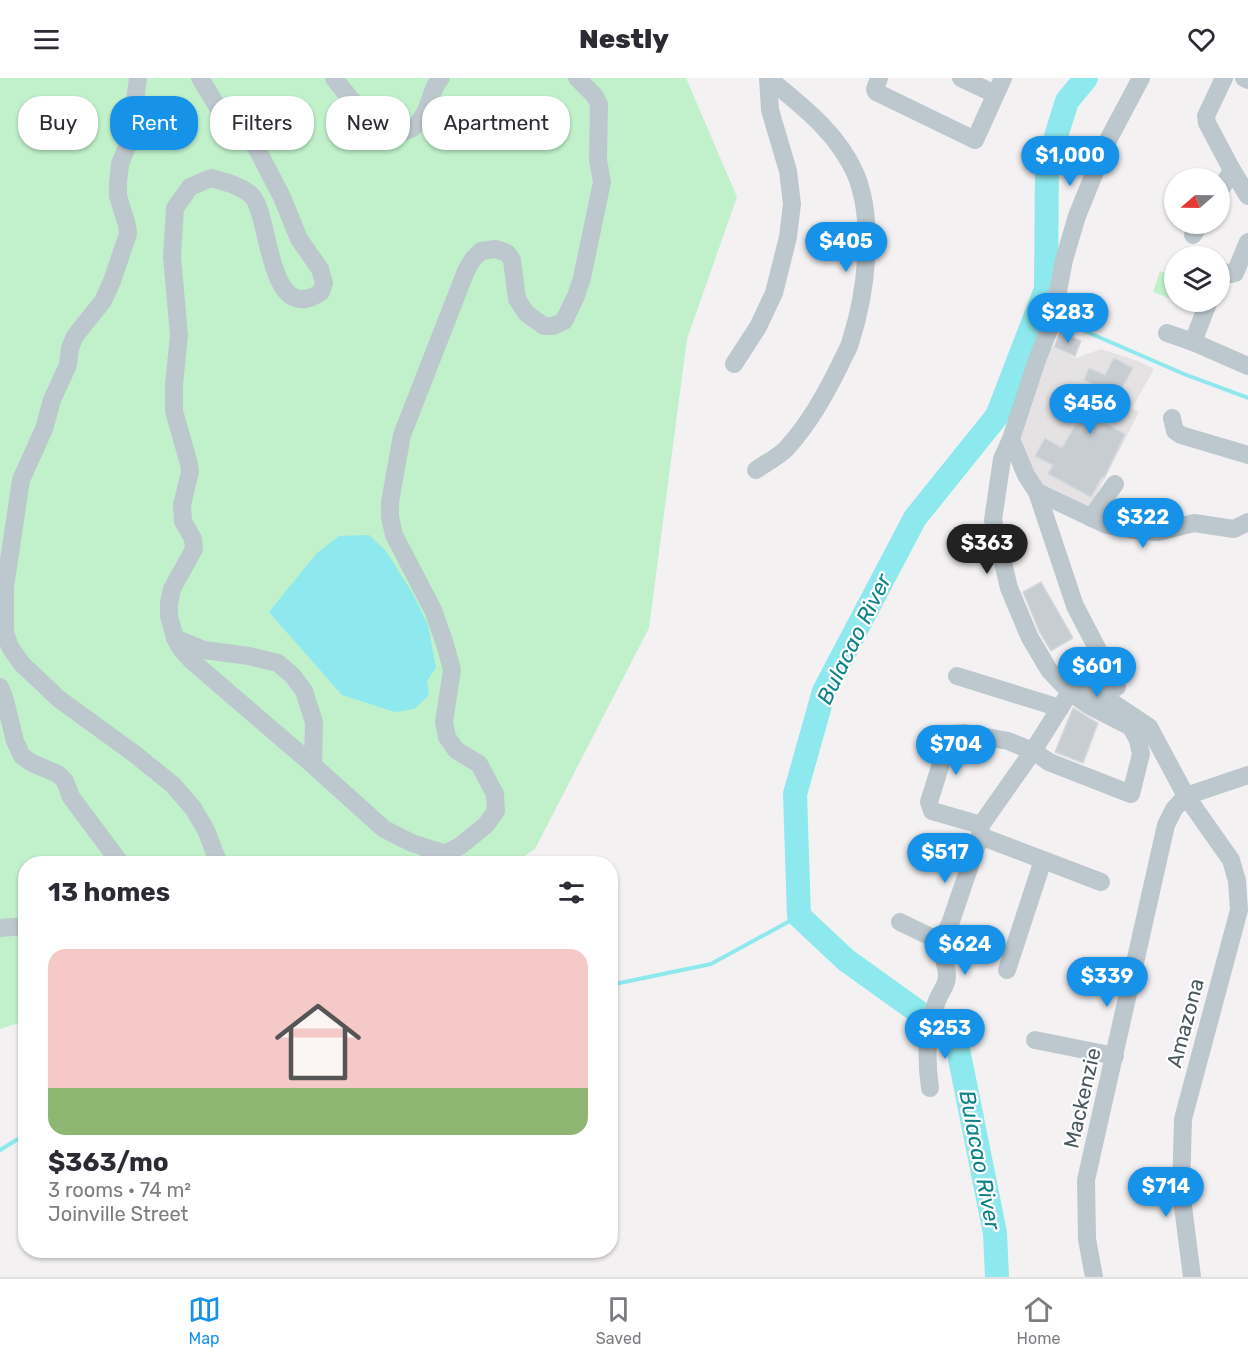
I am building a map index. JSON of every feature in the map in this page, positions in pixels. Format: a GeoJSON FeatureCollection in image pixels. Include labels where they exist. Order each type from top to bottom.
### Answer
{"type":"FeatureCollection","features":[{"type":"Feature","properties":{"kind":"street"},"geometry":{"type":"LineString","coordinates":[[138,78],[135,101],[136,124],[120,164],[118,183],[118,196],[128,234],[103,301],[75,336],[70,348],[68,365],[52,400],[44,429],[21,480],[5,560],[5,633],[10,647],[22,664],[59,699],[173,785],[193,808],[206,830],[216,856]]}},
{"type":"Feature","properties":{"kind":"street"},"geometry":{"type":"LineString","coordinates":[[200,78],[217,106],[256,147],[282,197],[299,239],[320,269],[324,283],[321,292],[307,299],[286,292],[275,273],[261,216],[253,198],[234,184],[211,178],[190,187],[175,208],[172,257],[179,335],[174,411],[189,464],[190,472],[182,505],[183,521],[193,540],[194,549],[172,589],[169,616],[175,638],[192,661],[384,829],[412,843],[443,853]]}},
{"type":"Feature","properties":{"kind":"street"},"geometry":{"type":"LineString","coordinates":[[334,78],[350,99],[368,116],[390,131],[403,133],[416,128],[441,78]]}},
{"type":"Feature","properties":{"kind":"street"},"geometry":{"type":"LineString","coordinates":[[438,856],[460,846],[486,825],[496,811],[495,794],[479,764],[456,750],[447,737],[444,723],[452,670],[450,661],[433,610],[394,535],[390,517],[390,502],[402,435],[466,271],[481,251],[496,249],[507,253],[512,260],[517,299],[526,313],[544,326],[553,326],[564,321],[582,278],[602,182],[598,160],[599,104],[594,95],[577,78]]}},
{"type":"Feature","properties":{"kind":"street"},"geometry":{"type":"LineString","coordinates":[[734,364],[758,327],[774,293],[788,237],[792,204],[789,171],[770,110],[768,78]]}},
{"type":"Feature","properties":{"kind":"street"},"geometry":{"type":"LineString","coordinates":[[756,470],[784,451],[805,427],[831,382],[851,342],[861,300],[866,262],[865,214],[856,176],[828,130],[768,78]]}},
{"type":"Feature","properties":{"kind":"street"},"geometry":{"type":"LineString","coordinates":[[879,78],[876,92],[975,140],[999,86],[961,78]]}},
{"type":"Feature","properties":{"kind":"street"},"geometry":{"type":"LineString","coordinates":[[1117,687],[1108,684],[1082,683],[1049,670],[1030,638],[1009,588],[993,520],[1002,459],[1053,319],[1064,260],[1077,216],[1107,142],[1141,78]]}},
{"type":"Feature","properties":{"kind":"street"},"geometry":{"type":"LineString","coordinates":[[1224,78],[1208,110],[1207,123],[1248,196]]}},
{"type":"Feature","properties":{"kind":"street"},"geometry":{"type":"LineString","coordinates":[[1230,174],[1232,170]]}},
{"type":"Feature","properties":{"kind":"street"},"geometry":{"type":"LineString","coordinates":[[1230,274],[1235,273],[1248,242]]}},
{"type":"Feature","properties":{"kind":"street"},"geometry":{"type":"LineString","coordinates":[[1193,342],[1205,312]]}},
{"type":"Feature","properties":{"kind":"street"},"geometry":{"type":"LineString","coordinates":[[1167,333],[1248,366]]}},
{"type":"Feature","properties":{"kind":"street"},"geometry":{"type":"LineString","coordinates":[[1172,418],[1174,430],[1181,435],[1248,455]]}},
{"type":"Feature","properties":{"kind":"street"},"geometry":{"type":"LineString","coordinates":[[939,944],[950,924],[980,831],[1060,708],[1098,662],[1098,650],[1075,606],[1037,492],[1026,475],[1011,439]]}},
{"type":"Feature","properties":{"kind":"street"},"geometry":{"type":"LineString","coordinates":[[1091,518],[1115,484]]}},
{"type":"Feature","properties":{"kind":"street"},"geometry":{"type":"LineString","coordinates":[[1037,492],[1107,525],[1158,532],[1194,523],[1234,529],[1248,522]]}},
{"type":"Feature","properties":{"kind":"street"},"geometry":{"type":"LineString","coordinates":[[175,638],[204,650],[249,656],[278,663],[293,676],[304,691],[314,722],[313,765]]}},
{"type":"Feature","properties":{"kind":"street"},"geometry":{"type":"LineString","coordinates":[[957,676],[1060,708]]}},
{"type":"Feature","properties":{"kind":"street"},"geometry":{"type":"LineString","coordinates":[[1082,683],[1104,714],[1131,727],[1138,740],[1141,754],[1131,794],[1049,762],[1033,751],[1008,741],[964,733],[950,736],[929,802],[932,811],[1043,860],[1101,882]]}},
{"type":"Feature","properties":{"kind":"street","name":"Amazona"},"geometry":{"type":"LineString","coordinates":[[1082,683],[1149,727],[1186,796],[1239,857],[1237,881],[1239,910],[1183,1119],[1181,1191],[1192,1277]]}},
{"type":"Feature","properties":{"kind":"street"},"geometry":{"type":"LineString","coordinates":[[0,687],[15,741],[22,756],[58,774],[65,781],[71,797],[115,856]]}},
{"type":"Feature","properties":{"kind":"street"},"geometry":{"type":"LineString","coordinates":[[1186,796],[1248,775]]}},
{"type":"Feature","properties":{"kind":"street","name":"Mackenzie"},"geometry":{"type":"LineString","coordinates":[[1094,1277],[1087,1239],[1086,1180],[1166,825],[1174,809],[1186,796]]}},
{"type":"Feature","properties":{"kind":"street"},"geometry":{"type":"LineString","coordinates":[[1007,970],[1043,860]]}},
{"type":"Feature","properties":{"kind":"street"},"geometry":{"type":"LineString","coordinates":[[900,922],[933,938],[939,944],[947,974],[944,990],[937,1000],[930,1031],[927,1065],[930,1088]]}},
{"type":"Feature","properties":{"kind":"street"},"geometry":{"type":"LineString","coordinates":[[0,928],[18,927]]}},
{"type":"Feature","properties":{"kind":"street"},"geometry":{"type":"LineString","coordinates":[[1035,1040],[1115,1056]]}},
{"type":"Feature","properties":{"kind":"shaded area"},"geometry":{"type":"Polygon","coordinates":[[[1047,345],[1076,358],[1101,349],[1138,361],[1154,369],[1132,408],[1139,412],[1087,513],[1039,487],[1032,476],[1018,430],[1047,345]]]}},
{"type":"Feature","properties":{"kind":"green space"},"geometry":{"type":"Polygon","coordinates":[[[0,78],[686,78],[737,197],[687,339],[649,628],[535,849],[525,856],[18,856],[18,1023],[0,1029],[0,78]]]}},
{"type":"Feature","properties":{"kind":"green space"},"geometry":{"type":"Polygon","coordinates":[[[1160,271],[1164,272],[1164,296],[1153,292],[1160,271]]]}},
{"type":"Feature","properties":{"kind":"water"},"geometry":{"type":"Polygon","coordinates":[[[369,535],[386,551],[413,594],[428,625],[436,668],[427,681],[429,695],[414,709],[395,712],[342,695],[269,612],[317,553],[339,536],[369,535]]]}},
{"type":"Feature","properties":{"kind":"building"},"geometry":{"type":"Polygon","coordinates":[[[1060,332],[1081,341],[1075,356],[1054,347],[1060,332]]]}},
{"type":"Feature","properties":{"kind":"building"},"geometry":{"type":"Polygon","coordinates":[[[1114,358],[1133,368],[1103,422],[1125,434],[1104,478],[1102,477],[1091,497],[1048,474],[1053,465],[1035,456],[1045,438],[1062,448],[1098,387],[1084,380],[1089,368],[1105,375],[1114,358]]]}},
{"type":"Feature","properties":{"kind":"building"},"geometry":{"type":"Polygon","coordinates":[[[1041,582],[1073,638],[1051,651],[1040,633],[1023,592],[1041,582]]]}},
{"type":"Feature","properties":{"kind":"building"},"geometry":{"type":"Polygon","coordinates":[[[1073,708],[1098,723],[1083,763],[1055,752],[1073,708]]]}},
{"type":"Feature","properties":{"kind":"waterway","name":"Bulacao River"},"geometry":{"type":"LineString","coordinates":[[997,1277],[995,1233],[956,1039],[846,960],[799,916],[795,794],[824,691],[915,518],[997,416],[1046,289],[1047,165],[1067,101],[1086,78]]}},
{"type":"Feature","properties":{"kind":"waterway"},"geometry":{"type":"LineString","coordinates":[[1037,311],[1048,315]]}},
{"type":"Feature","properties":{"kind":"waterway"},"geometry":{"type":"LineString","coordinates":[[1057,319],[1184,374],[1248,398]]}},
{"type":"Feature","properties":{"kind":"waterway"},"geometry":{"type":"LineString","coordinates":[[618,983],[711,964],[799,916]]}},
{"type":"Feature","properties":{"kind":"waterway"},"geometry":{"type":"LineString","coordinates":[[0,1150],[18,1139]]}}]}
